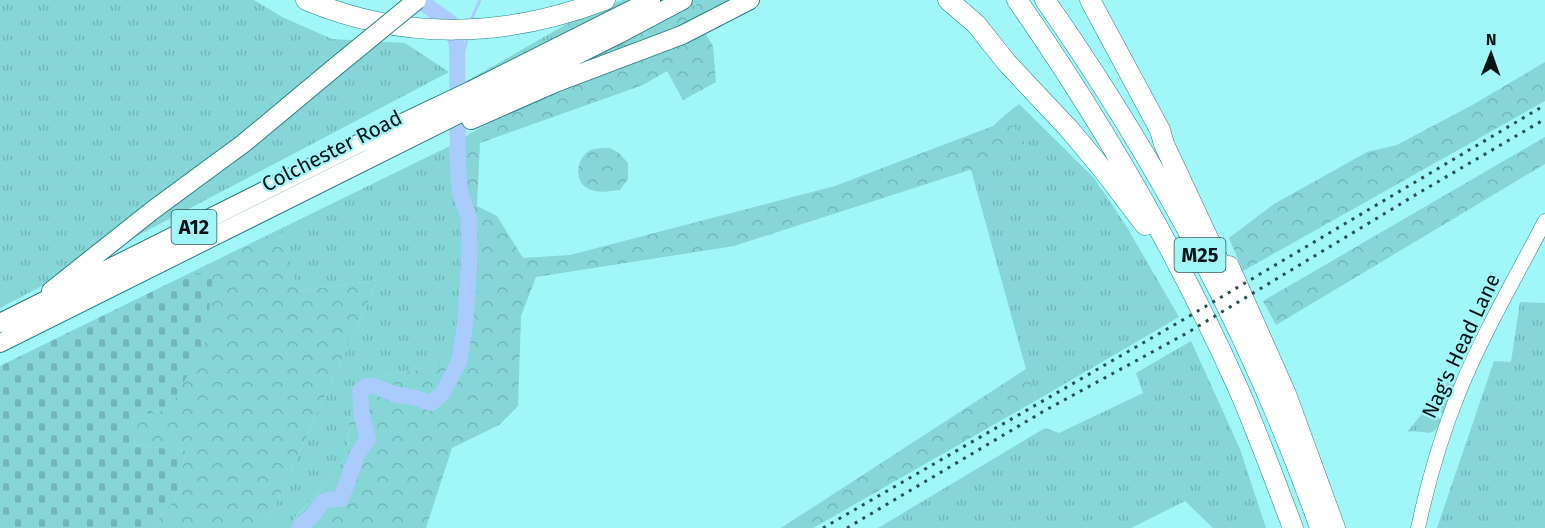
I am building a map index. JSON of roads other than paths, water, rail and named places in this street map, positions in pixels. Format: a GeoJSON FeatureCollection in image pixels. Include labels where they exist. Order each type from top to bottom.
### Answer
{"type":"FeatureCollection","features":[{"type":"Feature","properties":{"kind":"highway"},"geometry":{"type":"LineString","coordinates":[[306,0],[365,20],[407,28],[452,30],[531,22],[605,0]]}},
{"type":"Feature","properties":{"kind":"highway","name":"A12"},"geometry":{"type":"LineString","coordinates":[[29,310],[153,210],[244,143],[417,0]]}},
{"type":"Feature","properties":{"kind":"highway","name":"Colchester Road"},"geometry":{"type":"LineString","coordinates":[[470,106],[651,0]]}},
{"type":"Feature","properties":{"kind":"highway","name":"Colchester Road"},"geometry":{"type":"LineString","coordinates":[[0,343],[444,118],[620,34],[683,0]]}},
{"type":"Feature","properties":{"kind":"highway","name":"A12"},"geometry":{"type":"LineString","coordinates":[[470,106],[555,83],[682,35],[750,0]]}},
{"type":"Feature","properties":{"kind":"highway","name":"M25"},"geometry":{"type":"LineString","coordinates":[[948,0],[965,12],[1007,63],[1069,129],[1149,229],[1173,255]]}},
{"type":"Feature","properties":{"kind":"highway","name":"M25"},"geometry":{"type":"LineString","coordinates":[[1045,0],[1112,100],[1170,197],[1233,320],[1278,417],[1320,528]]}},
{"type":"Feature","properties":{"kind":"highway","name":"M25"},"geometry":{"type":"LineString","coordinates":[[1090,0],[1197,196],[1271,359],[1306,445],[1335,528]]}},
{"type":"Feature","properties":{"kind":"highway","name":"M25"},"geometry":{"type":"LineString","coordinates":[[1019,4],[1107,139],[1173,255],[1239,390],[1293,528]]}},
{"type":"Feature","properties":{"kind":"highway","name":"Colchester Road"},"geometry":{"type":"LineString","coordinates":[[0,323],[358,144],[444,118]]}},
{"type":"Feature","properties":{"kind":"highway","name":"M25"},"geometry":{"type":"LineString","coordinates":[[1160,130],[1164,144],[1199,216],[1251,335],[1278,417]]}},
{"type":"Feature","properties":{"kind":"street","name":"Nag's Head Lane"},"geometry":{"type":"LineString","coordinates":[[1418,528],[1440,444],[1460,391],[1545,221]]}},
{"type":"Feature","properties":{"kind":"waterway"},"geometry":{"type":"LineString","coordinates":[[299,528],[322,503],[341,499],[357,455],[368,439],[362,417],[360,391],[367,386],[374,386],[431,403],[442,394],[459,362],[465,325],[469,218],[460,193],[458,170],[457,45],[451,23],[419,0]]}},
{"type":"Feature","properties":{"kind":"waterway"},"geometry":{"type":"LineString","coordinates":[[471,20],[480,0]]}},
{"type":"Feature","properties":{"kind":"waterway"},"geometry":{"type":"LineString","coordinates":[[456,56],[464,51],[468,36]]}},
{"type":"Feature","properties":{"kind":"railway"},"geometry":{"type":"LineString","coordinates":[[823,528],[1181,321],[1545,105]]}},
{"type":"Feature","properties":{"kind":"railway"},"geometry":{"type":"LineString","coordinates":[[847,528],[1044,411],[1187,333],[1545,119]]}}]}
